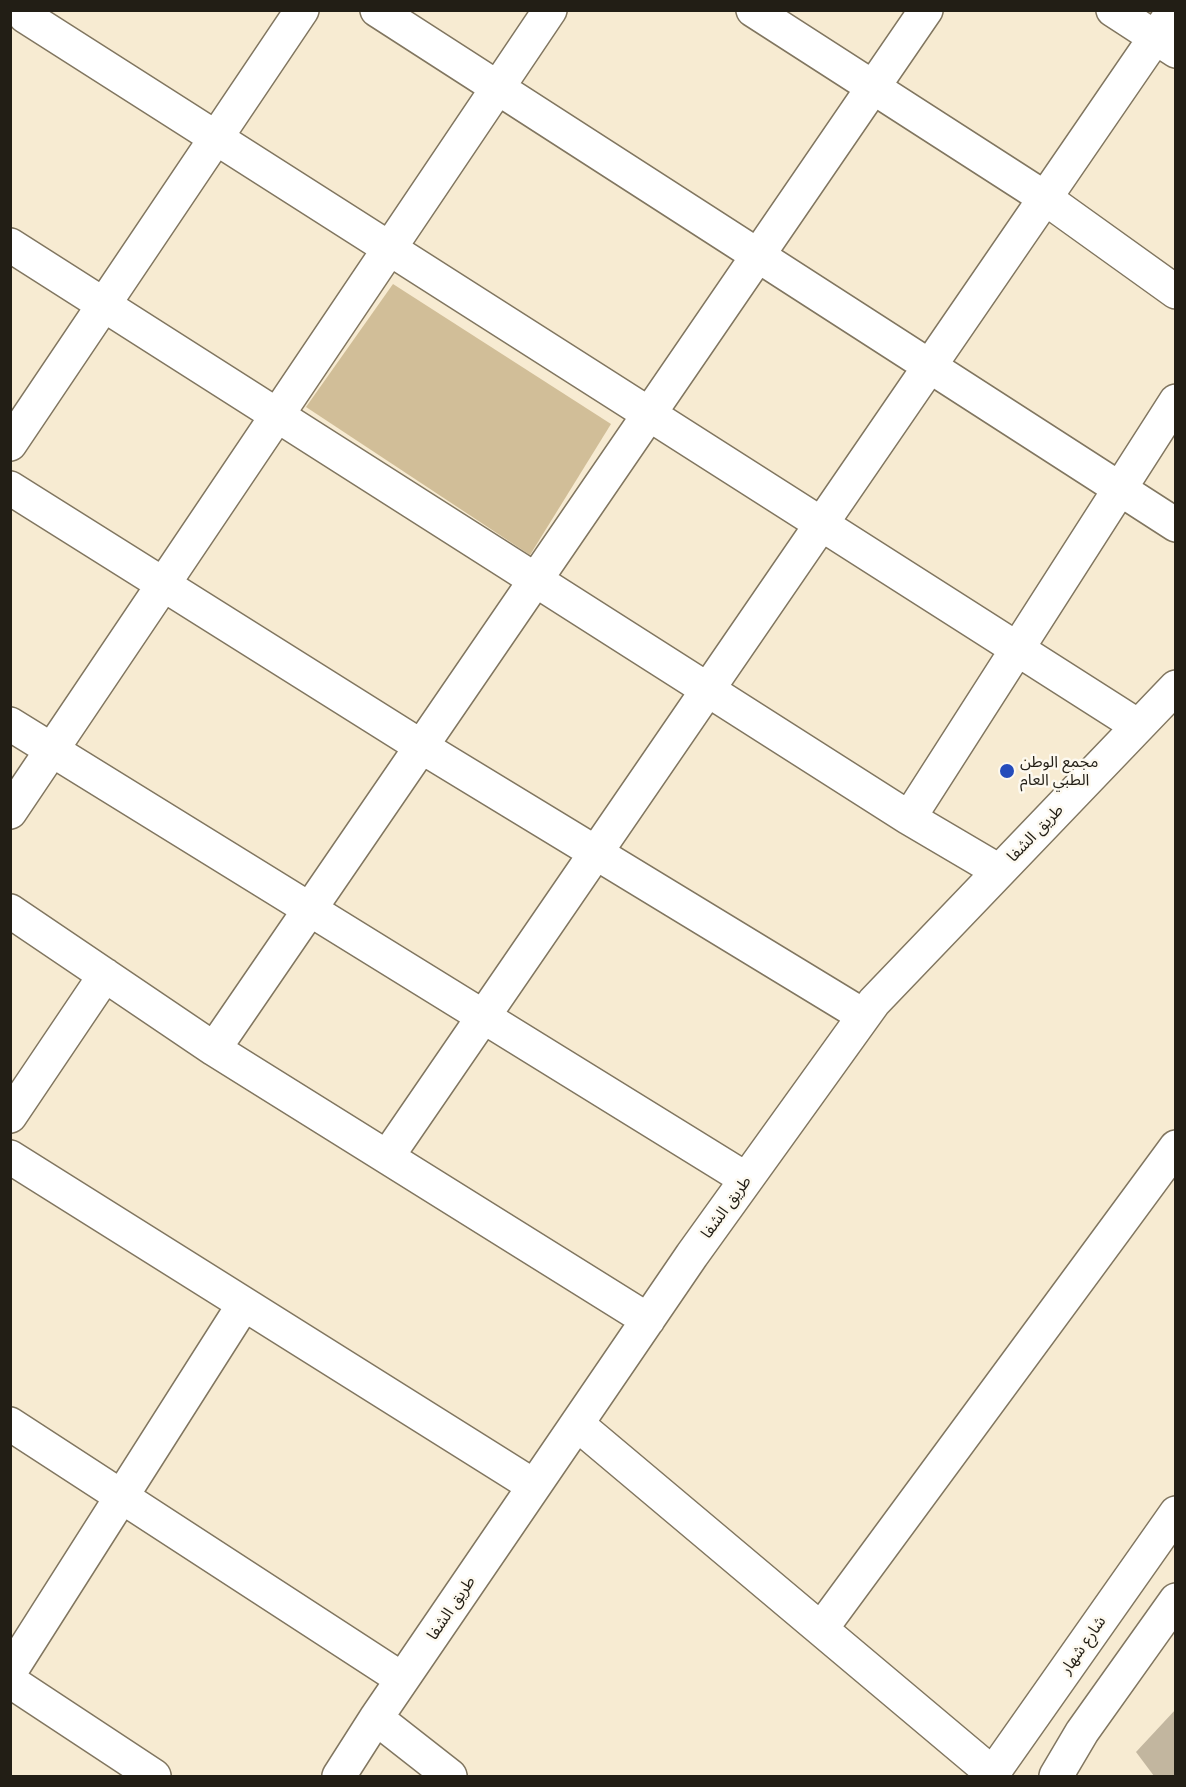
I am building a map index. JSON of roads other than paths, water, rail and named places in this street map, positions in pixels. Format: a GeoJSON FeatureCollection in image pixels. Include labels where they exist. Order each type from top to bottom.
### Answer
{"type":"FeatureCollection","features":[{"type":"Feature","properties":{"kind":"street"},"geometry":{"type":"LineString","coordinates":[[10,444],[302,10]]}},
{"type":"Feature","properties":{"kind":"street"},"geometry":{"type":"LineString","coordinates":[[377,10],[1176,525]]}},
{"type":"Feature","properties":{"kind":"street"},"geometry":{"type":"LineString","coordinates":[[10,812],[550,10]]}},
{"type":"Feature","properties":{"kind":"street"},"geometry":{"type":"LineString","coordinates":[[753,10],[1045,198],[1176,292]]}},
{"type":"Feature","properties":{"kind":"street"},"geometry":{"type":"LineString","coordinates":[[214,1048],[927,10]]}},
{"type":"Feature","properties":{"kind":"street"},"geometry":{"type":"LineString","coordinates":[[1113,10],[1165,45]]}},
{"type":"Feature","properties":{"kind":"street"},"geometry":{"type":"LineString","coordinates":[[387,1157],[1045,198],[1165,45],[1174,10]]}},
{"type":"Feature","properties":{"kind":"street"},"geometry":{"type":"LineString","coordinates":[[21,22],[216,138],[1017,649],[1161,712]]}},
{"type":"Feature","properties":{"kind":"street"},"geometry":{"type":"LineString","coordinates":[[10,245],[909,818],[999,871]]}},
{"type":"Feature","properties":{"kind":"street"},"geometry":{"type":"LineString","coordinates":[[909,818],[1176,401]]}},
{"type":"Feature","properties":{"kind":"street"},"geometry":{"type":"LineString","coordinates":[[10,488],[422,747],[864,1016]]}},
{"type":"Feature","properties":{"kind":"street","name":"طريق الشفا"},"geometry":{"type":"LineString","coordinates":[[339,1776],[402,1679],[648,1320],[874,1002],[999,871],[1161,712]]}},
{"type":"Feature","properties":{"kind":"street"},"geometry":{"type":"LineString","coordinates":[[10,724],[746,1179]]}},
{"type":"Feature","properties":{"kind":"street"},"geometry":{"type":"LineString","coordinates":[[10,911],[214,1048],[648,1320]]}},
{"type":"Feature","properties":{"kind":"street"},"geometry":{"type":"LineString","coordinates":[[10,1116],[105,975]]}},
{"type":"Feature","properties":{"kind":"street"},"geometry":{"type":"LineString","coordinates":[[821,1629],[1176,1147]]}},
{"type":"Feature","properties":{"kind":"street"},"geometry":{"type":"LineString","coordinates":[[10,1157],[534,1486]]}},
{"type":"Feature","properties":{"kind":"street"},"geometry":{"type":"LineString","coordinates":[[10,1672],[244,1304]]}},
{"type":"Feature","properties":{"kind":"street"},"geometry":{"type":"LineString","coordinates":[[10,1424],[402,1679]]}},
{"type":"Feature","properties":{"kind":"street"},"geometry":{"type":"LineString","coordinates":[[577,1424],[991,1775]]}},
{"type":"Feature","properties":{"kind":"street","name":"شارع شهار"},"geometry":{"type":"LineString","coordinates":[[991,1775],[1176,1514]]}},
{"type":"Feature","properties":{"kind":"street"},"geometry":{"type":"LineString","coordinates":[[1056,1776],[1082,1732],[1176,1600]]}},
{"type":"Feature","properties":{"kind":"street"},"geometry":{"type":"LineString","coordinates":[[10,1681],[154,1776]]}},
{"type":"Feature","properties":{"kind":"street"},"geometry":{"type":"LineString","coordinates":[[376,1718],[450,1776]]}},
{"type":"Feature","properties":{"kind":"place","name":"مجمع الوطن الطبي العام"},"geometry":{"type":"Point","coordinates":[1007,771]}}]}
